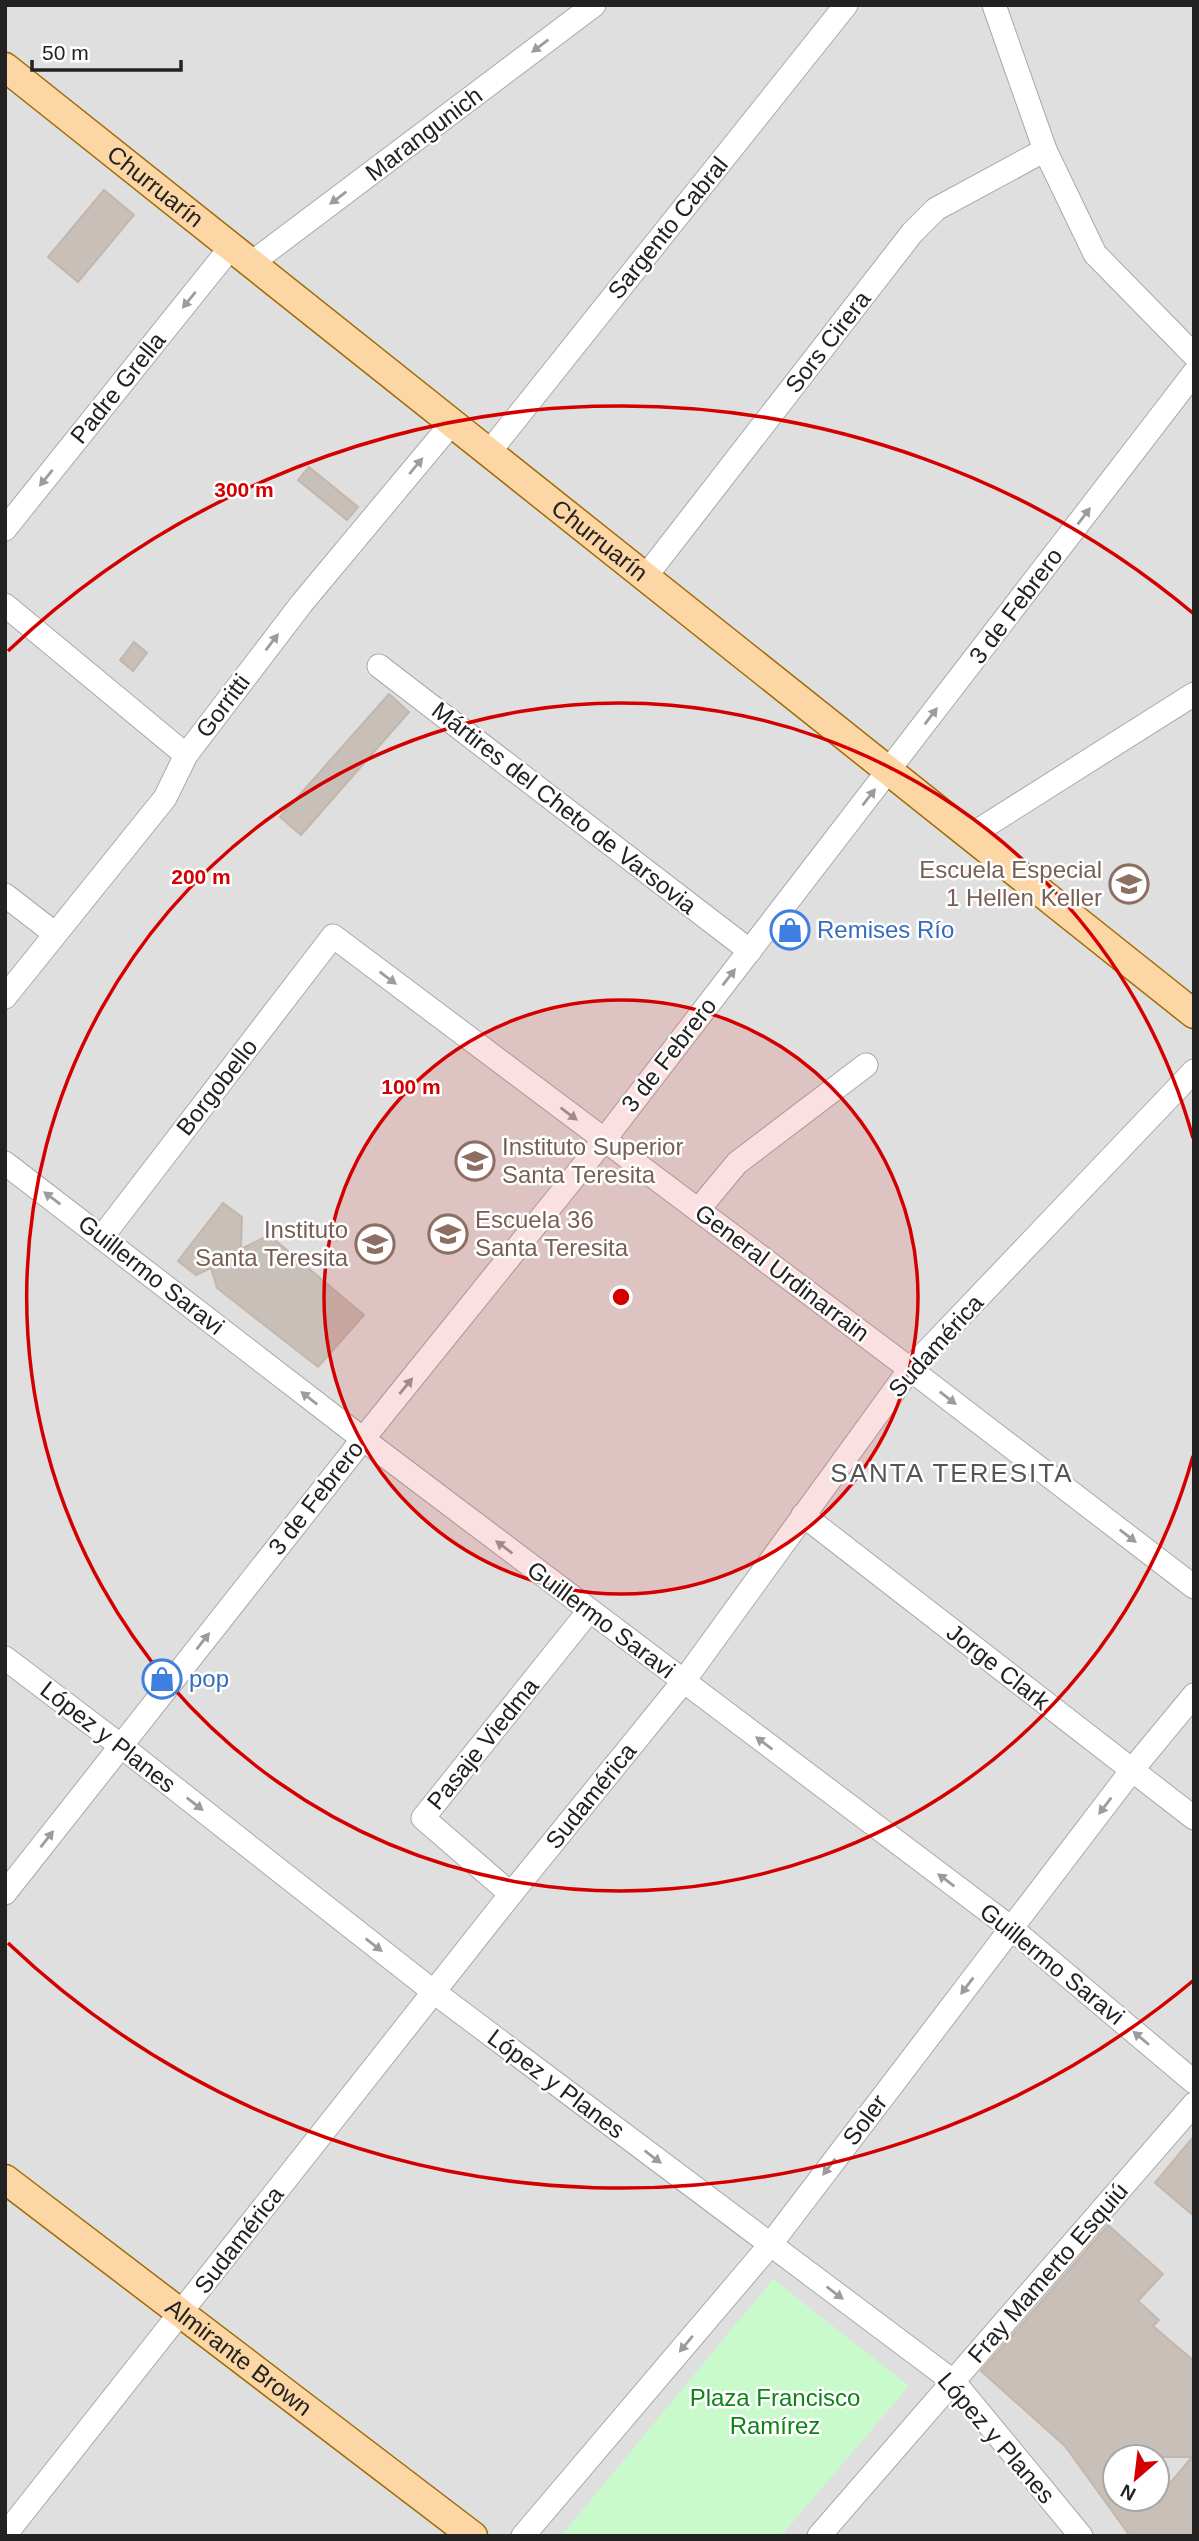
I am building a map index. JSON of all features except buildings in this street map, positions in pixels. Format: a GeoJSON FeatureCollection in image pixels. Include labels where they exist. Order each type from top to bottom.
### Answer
{"type":"FeatureCollection","features":[{"type":"Feature","properties":{"kind":"main road","name":"Churruarín"},"geometry":{"type":"LineString","coordinates":[[5,67],[1194,1014]]}},
{"type":"Feature","properties":{"kind":"main road","name":"Almirante Brown"},"geometry":{"type":"LineString","coordinates":[[5,2179],[472,2536]]}},
{"type":"Feature","properties":{"kind":"street","name":"Marangunich"},"geometry":{"type":"LineString","coordinates":[[242,255],[594,5]]}},
{"type":"Feature","properties":{"kind":"street","name":"Sargento Cabral"},"geometry":{"type":"LineString","coordinates":[[490,451],[846,5]]}},
{"type":"Feature","properties":{"kind":"street"},"geometry":{"type":"LineString","coordinates":[[994,5],[1045,150],[1095,254],[1194,355]]}},
{"type":"Feature","properties":{"kind":"street","name":"Sors Cirera"},"geometry":{"type":"LineString","coordinates":[[646,576],[912,233],[936,209],[1045,150]]}},
{"type":"Feature","properties":{"kind":"street","name":"Padre Grella"},"geometry":{"type":"LineString","coordinates":[[5,529],[242,255]]}},
{"type":"Feature","properties":{"kind":"street","name":"3 de Febrero"},"geometry":{"type":"LineString","coordinates":[[5,1893],[363,1439],[604,1140],[1194,373]]}},
{"type":"Feature","properties":{"kind":"street","name":"Gorritti"},"geometry":{"type":"LineString","coordinates":[[5,997],[165,798],[186,755],[302,603],[452,423]]}},
{"type":"Feature","properties":{"kind":"street"},"geometry":{"type":"LineString","coordinates":[[5,605],[186,755]]}},
{"type":"Feature","properties":{"kind":"street","name":"Mártires del Cheto de Varsovia"},"geometry":{"type":"LineString","coordinates":[[379,666],[750,951]]}},
{"type":"Feature","properties":{"kind":"street"},"geometry":{"type":"LineString","coordinates":[[971,835],[1194,694]]}},
{"type":"Feature","properties":{"kind":"street"},"geometry":{"type":"LineString","coordinates":[[5,895],[54,933]]}},
{"type":"Feature","properties":{"kind":"street","name":"General Urdinarrain"},"geometry":{"type":"LineString","coordinates":[[333,936],[910,1368],[1194,1587]]}},
{"type":"Feature","properties":{"kind":"street","name":"Borgobello"},"geometry":{"type":"LineString","coordinates":[[102,1237],[333,936]]}},
{"type":"Feature","properties":{"kind":"street"},"geometry":{"type":"LineString","coordinates":[[698,1210],[737,1163],[866,1065]]}},
{"type":"Feature","properties":{"kind":"street","name":"Sudamérica"},"geometry":{"type":"LineString","coordinates":[[5,2536],[511,1894],[683,1682],[910,1368],[1194,1071]]}},
{"type":"Feature","properties":{"kind":"street","name":"Guillermo Saravi"},"geometry":{"type":"LineString","coordinates":[[5,1163],[589,1611],[1011,1928],[1194,2082]]}},
{"type":"Feature","properties":{"kind":"street","name":"Jorge Clark"},"geometry":{"type":"LineString","coordinates":[[803,1515],[1194,1818]]}},
{"type":"Feature","properties":{"kind":"street","name":"Pasaje Viedma"},"geometry":{"type":"LineString","coordinates":[[511,1894],[424,1818],[589,1611]]}},
{"type":"Feature","properties":{"kind":"street","name":"López y Planes"},"geometry":{"type":"LineString","coordinates":[[5,1658],[434,1992],[954,2382],[1081,2536]]}},
{"type":"Feature","properties":{"kind":"street","name":"Soler"},"geometry":{"type":"LineString","coordinates":[[523,2536],[770,2245],[1132,1770],[1194,1695]]}},
{"type":"Feature","properties":{"kind":"street","name":"Fray Mamerto Esquiú"},"geometry":{"type":"LineString","coordinates":[[819,2536],[1194,2104]]}},
{"type":"Feature","properties":{"kind":"shaded area"},"geometry":{"type":"Polygon","coordinates":[[[5,5],[1194,5],[1194,2536],[5,2536],[5,5]]]}},
{"type":"Feature","properties":{"kind":"green space","name":"Plaza Francisco Ramírez"},"geometry":{"type":"Polygon","coordinates":[[[773,2279],[909,2386],[781,2536],[561,2536],[773,2279]]]}},
{"type":"Feature","properties":{"kind":"place","name":"Escuela Especial 1 Hellen Keller"},"geometry":{"type":"Point","coordinates":[1129,884]}},
{"type":"Feature","properties":{"kind":"place","name":"Remises Río"},"geometry":{"type":"Point","coordinates":[790,930]}},
{"type":"Feature","properties":{"kind":"place","name":"Instituto Superior Santa Teresita"},"geometry":{"type":"Point","coordinates":[475,1161]}},
{"type":"Feature","properties":{"kind":"place","name":"Escuela 36 Santa Teresita"},"geometry":{"type":"Point","coordinates":[448,1234]}},
{"type":"Feature","properties":{"kind":"place","name":"Instituto Santa Teresita"},"geometry":{"type":"Point","coordinates":[375,1244]}},
{"type":"Feature","properties":{"kind":"place","name":"pop"},"geometry":{"type":"Point","coordinates":[162,1679]}},
{"type":"Feature","properties":{"kind":"district","name":"SANTA TERESITA"},"geometry":{"type":"Point","coordinates":[952,1473]}}]}
